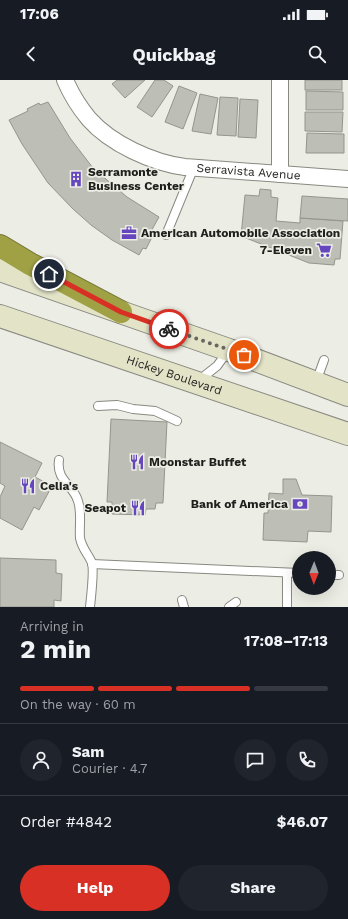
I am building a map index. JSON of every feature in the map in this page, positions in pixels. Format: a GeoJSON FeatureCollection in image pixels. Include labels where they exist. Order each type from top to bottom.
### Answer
{"type":"FeatureCollection","features":[{"type":"Feature","properties":{"kind":"highway"},"geometry":{"type":"LineString","coordinates":[[0,246],[121,312]]}},
{"type":"Feature","properties":{"kind":"main road"},"geometry":{"type":"LineString","coordinates":[[0,270],[229,350],[348,395]]}},
{"type":"Feature","properties":{"kind":"main road","name":"Hickey Boulevard"},"geometry":{"type":"LineString","coordinates":[[0,316],[348,434]]}},
{"type":"Feature","properties":{"kind":"street","name":"Serravista Avenue"},"geometry":{"type":"LineString","coordinates":[[65,80],[72,96],[90,120],[112,139],[142,155],[175,165],[348,179]]}},
{"type":"Feature","properties":{"kind":"street"},"geometry":{"type":"LineString","coordinates":[[280,80],[280,174]]}},
{"type":"Feature","properties":{"kind":"lane"},"geometry":{"type":"LineString","coordinates":[[166,235],[194,167]]}},
{"type":"Feature","properties":{"kind":"lane"},"geometry":{"type":"LineString","coordinates":[[196,383],[217,366],[229,350]]}},
{"type":"Feature","properties":{"kind":"lane"},"geometry":{"type":"LineString","coordinates":[[316,383],[324,360]]}},
{"type":"Feature","properties":{"kind":"lane"},"geometry":{"type":"LineString","coordinates":[[98,406],[117,405],[133,409],[155,411],[177,421]]}},
{"type":"Feature","properties":{"kind":"lane"},"geometry":{"type":"LineString","coordinates":[[59,460],[58,466],[61,477],[78,499],[81,540],[85,552],[92,564],[90,607]]}},
{"type":"Feature","properties":{"kind":"lane"},"geometry":{"type":"LineString","coordinates":[[92,564],[292,573]]}},
{"type":"Feature","properties":{"kind":"lane"},"geometry":{"type":"LineString","coordinates":[[287,573],[287,607]]}},
{"type":"Feature","properties":{"kind":"building"},"geometry":{"type":"Polygon","coordinates":[[[117,80],[145,80],[125,98],[112,84],[117,80]]]}},
{"type":"Feature","properties":{"kind":"building"},"geometry":{"type":"Polygon","coordinates":[[[155,80],[164,80],[173,86],[152,117],[137,107],[155,80]]]}},
{"type":"Feature","properties":{"kind":"building"},"geometry":{"type":"Polygon","coordinates":[[[305,80],[342,80],[342,90],[305,90],[305,80]]]}},
{"type":"Feature","properties":{"kind":"building"},"geometry":{"type":"Polygon","coordinates":[[[179,86],[197,93],[183,129],[165,122],[179,86]]]}},
{"type":"Feature","properties":{"kind":"building"},"geometry":{"type":"Polygon","coordinates":[[[306,91],[343,92],[343,110],[306,110],[306,91]]]}},
{"type":"Feature","properties":{"kind":"building"},"geometry":{"type":"Polygon","coordinates":[[[200,94],[218,98],[211,134],[192,131],[200,94]]]}},
{"type":"Feature","properties":{"kind":"building"},"geometry":{"type":"Polygon","coordinates":[[[220,97],[238,98],[236,136],[217,135],[220,97]]]}},
{"type":"Feature","properties":{"kind":"building"},"geometry":{"type":"Polygon","coordinates":[[[240,99],[258,100],[256,138],[238,137],[240,99]]]}},
{"type":"Feature","properties":{"kind":"building","name":"Serramonte Business Center"},"geometry":{"type":"Polygon","coordinates":[[[48,102],[70,138],[93,168],[127,197],[159,217],[149,235],[152,237],[146,249],[143,248],[139,255],[112,240],[91,225],[73,209],[48,183],[22,144],[9,120],[28,111],[27,109],[39,103],[40,105],[48,102]]]}},
{"type":"Feature","properties":{"kind":"building"},"geometry":{"type":"Polygon","coordinates":[[[305,112],[343,112],[342,132],[305,131],[305,112]]]}},
{"type":"Feature","properties":{"kind":"building"},"geometry":{"type":"Polygon","coordinates":[[[307,133],[344,134],[344,153],[306,153],[307,133]]]}},
{"type":"Feature","properties":{"kind":"building"},"geometry":{"type":"Polygon","coordinates":[[[260,189],[271,190],[271,197],[278,198],[276,221],[300,223],[300,218],[343,221],[340,259],[335,259],[334,265],[309,263],[241,236],[245,195],[259,196],[260,189]]]}},
{"type":"Feature","properties":{"kind":"building"},"geometry":{"type":"Polygon","coordinates":[[[302,196],[348,199],[348,221],[300,218],[302,196]]]}},
{"type":"Feature","properties":{"kind":"building","name":"Moonstar Buffet"},"geometry":{"type":"Polygon","coordinates":[[[111,419],[167,422],[163,503],[156,503],[155,509],[146,509],[145,515],[112,514],[112,502],[107,502],[111,419]]]}},
{"type":"Feature","properties":{"kind":"building","name":"Celia's"},"geometry":{"type":"Polygon","coordinates":[[[0,442],[42,463],[35,477],[52,486],[39,510],[34,507],[22,530],[0,518],[0,497],[5,486],[0,483],[0,442]]]}},
{"type":"Feature","properties":{"kind":"building","name":"Bank of America"},"geometry":{"type":"Polygon","coordinates":[[[283,479],[296,479],[302,495],[332,496],[331,532],[308,531],[307,542],[263,540],[264,513],[268,513],[269,493],[283,494],[283,479]]]}},
{"type":"Feature","properties":{"kind":"building"},"geometry":{"type":"Polygon","coordinates":[[[0,558],[56,560],[56,573],[62,574],[61,601],[54,600],[54,607],[0,607],[0,558]]]}},
{"type":"Feature","properties":{"kind":"way so far"},"geometry":{"type":"LineString","coordinates":[[169,329],[244,355]]}},
{"type":"Feature","properties":{"kind":"place","name":"Serramonte Business Center"},"geometry":{"type":"Point","coordinates":[76,179]}},
{"type":"Feature","properties":{"kind":"place","name":"American Automobile Association"},"geometry":{"type":"Point","coordinates":[129,233]}},
{"type":"Feature","properties":{"kind":"place","name":"7-Eleven"},"geometry":{"type":"Point","coordinates":[324,250]}},
{"type":"Feature","properties":{"kind":"place","name":"Moonstar Buffet"},"geometry":{"type":"Point","coordinates":[137,462]}},
{"type":"Feature","properties":{"kind":"place","name":"Celia's"},"geometry":{"type":"Point","coordinates":[28,486]}},
{"type":"Feature","properties":{"kind":"place","name":"Bank of America"},"geometry":{"type":"Point","coordinates":[300,504]}},
{"type":"Feature","properties":{"kind":"place","name":"Seapot"},"geometry":{"type":"Point","coordinates":[138,508]}},
{"type":"Feature","properties":{"kind":"route"},"geometry":{"type":"LineString","coordinates":[[49,274],[121,312],[169,329]]}}]}
